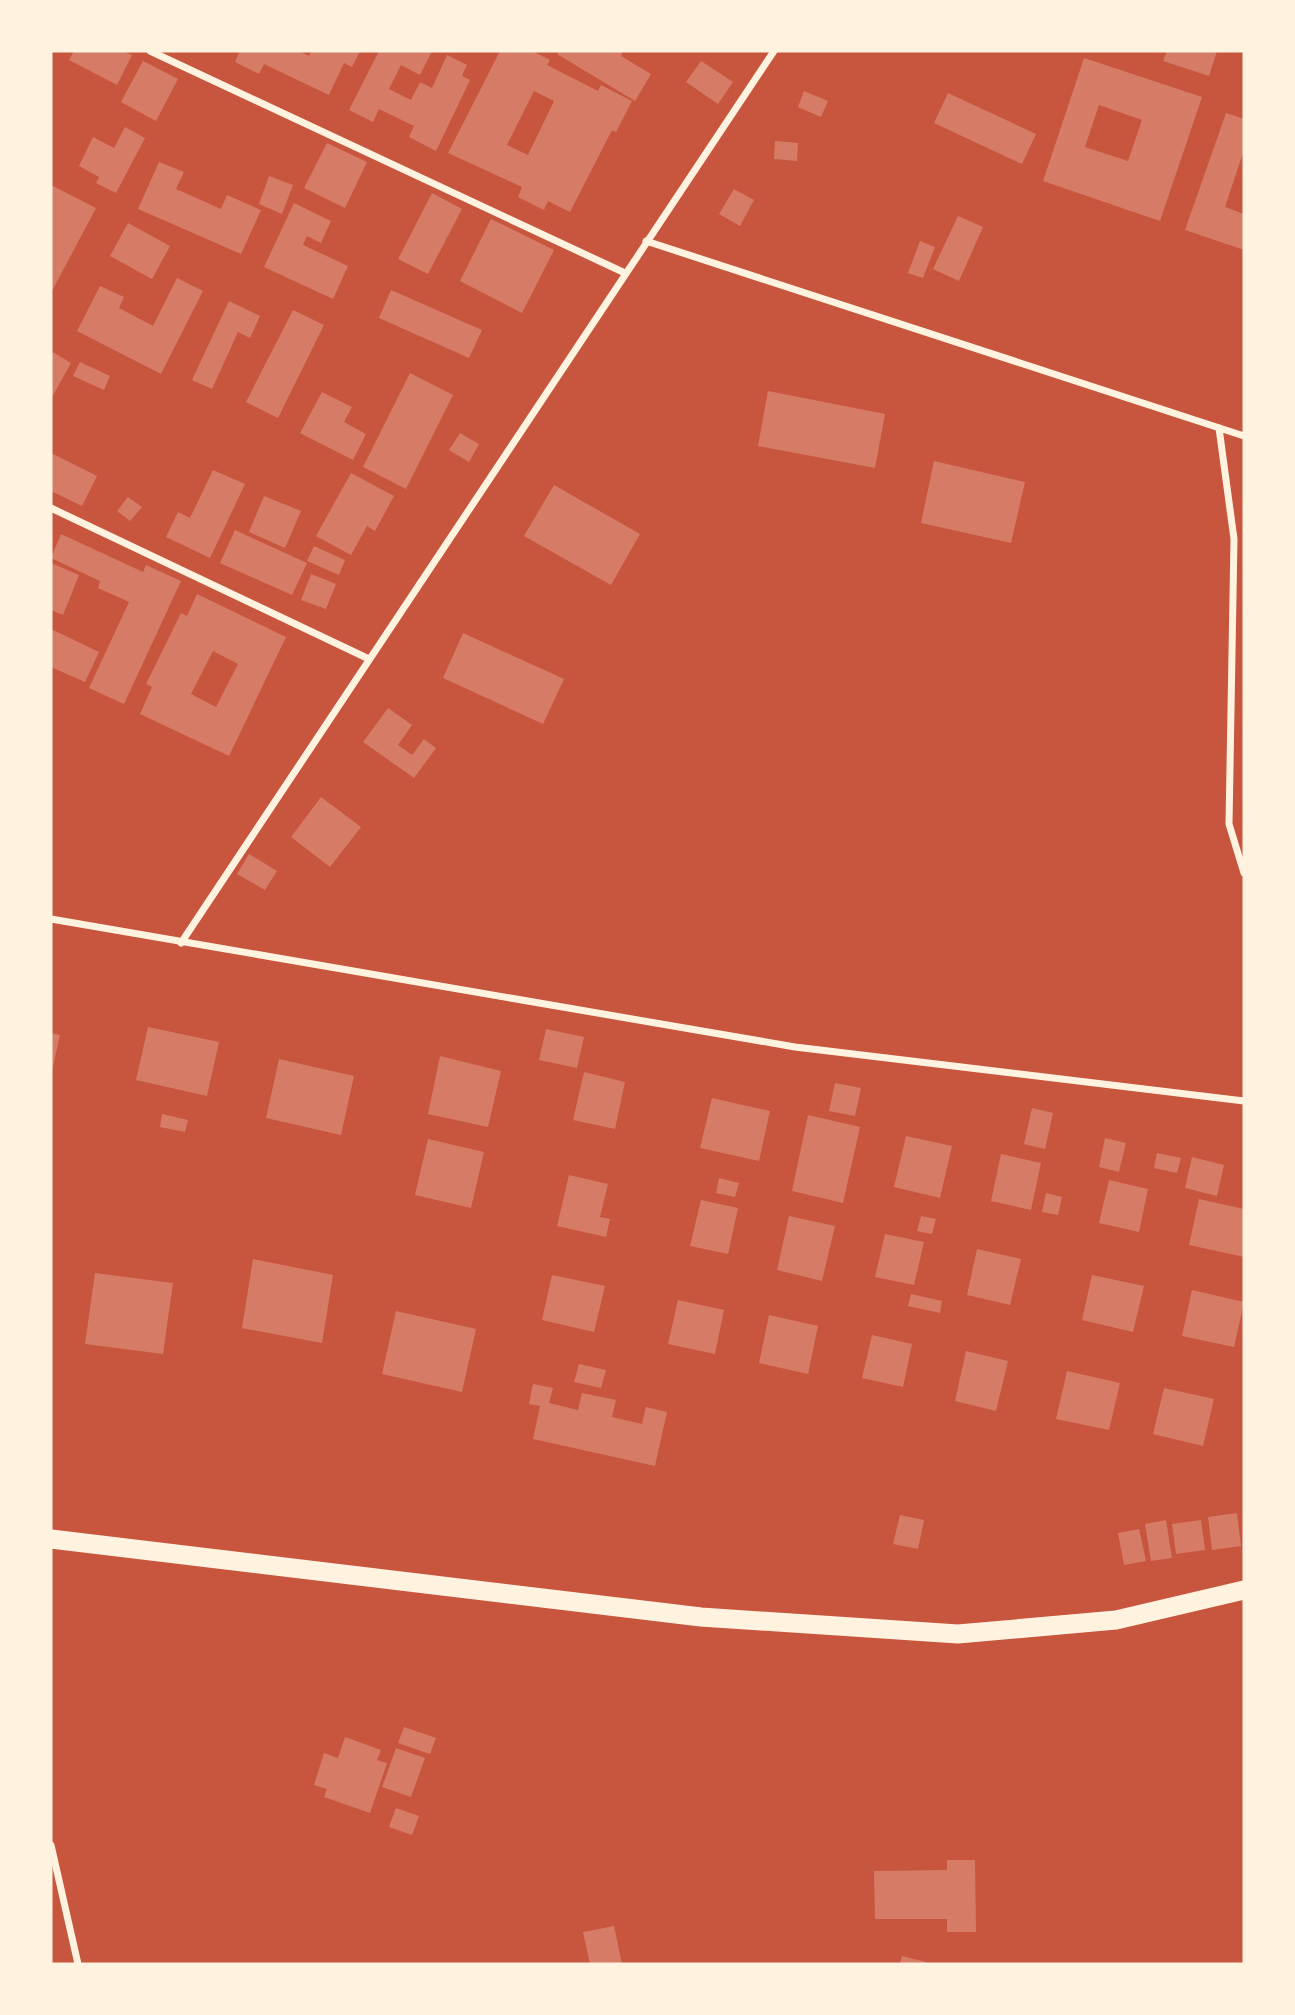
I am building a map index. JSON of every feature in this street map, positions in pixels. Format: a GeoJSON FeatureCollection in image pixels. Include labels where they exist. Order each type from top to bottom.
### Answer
{"type":"FeatureCollection","features":[{"type":"Feature","properties":{"kind":"highway"},"geometry":{"type":"LineString","coordinates":[[51,1539],[701,1617],[958,1634],[1115,1620],[1244,1590]]}},
{"type":"Feature","properties":{"kind":"street"},"geometry":{"type":"LineString","coordinates":[[150,51],[625,273]]}},
{"type":"Feature","properties":{"kind":"street"},"geometry":{"type":"LineString","coordinates":[[181,943],[774,51]]}},
{"type":"Feature","properties":{"kind":"street"},"geometry":{"type":"LineString","coordinates":[[646,241],[1244,436]]}},
{"type":"Feature","properties":{"kind":"street"},"geometry":{"type":"LineString","coordinates":[[1219,428],[1234,539],[1229,824],[1244,873]]}},
{"type":"Feature","properties":{"kind":"street"},"geometry":{"type":"LineString","coordinates":[[51,508],[369,659]]}},
{"type":"Feature","properties":{"kind":"street"},"geometry":{"type":"LineString","coordinates":[[51,919],[795,1047],[1244,1101]]}},
{"type":"Feature","properties":{"kind":"street"},"geometry":{"type":"LineString","coordinates":[[51,1845],[78,1964]]}},
{"type":"Feature","properties":{"kind":"building"},"geometry":{"type":"Polygon","coordinates":[[[74,51],[123,51],[132,55],[117,85],[69,60],[74,51]]]}},
{"type":"Feature","properties":{"kind":"building"},"geometry":{"type":"Polygon","coordinates":[[[240,51],[299,51],[309,56],[311,51],[360,51],[352,67],[344,63],[329,95],[264,64],[259,74],[235,62],[240,51]]]}},
{"type":"Feature","properties":{"kind":"building"},"geometry":{"type":"Polygon","coordinates":[[[379,51],[432,51],[420,75],[401,65],[389,89],[411,100],[420,82],[432,88],[447,55],[467,65],[462,76],[470,80],[436,151],[409,137],[414,126],[379,109],[373,122],[349,110],[379,51]]]}},
{"type":"Feature","properties":{"kind":"building"},"geometry":{"type":"Polygon","coordinates":[[[500,51],[532,51],[550,60],[547,65],[598,91],[601,85],[632,101],[616,132],[612,130],[570,212],[548,201],[544,210],[518,197],[522,187],[448,153],[500,51]],[[534,91],[507,145],[528,155],[554,101],[534,91]]]}},
{"type":"Feature","properties":{"kind":"building"},"geometry":{"type":"Polygon","coordinates":[[[560,51],[623,51],[621,56],[651,74],[635,101],[557,54],[560,51]]]}},
{"type":"Feature","properties":{"kind":"building"},"geometry":{"type":"Polygon","coordinates":[[[1167,51],[1217,51],[1209,76],[1163,61],[1167,51]]]}},
{"type":"Feature","properties":{"kind":"building"},"geometry":{"type":"Polygon","coordinates":[[[1084,58],[1202,97],[1160,221],[1043,181],[1084,58]],[[1099,105],[1085,147],[1128,161],[1142,120],[1099,105]]]}},
{"type":"Feature","properties":{"kind":"building"},"geometry":{"type":"Polygon","coordinates":[[[143,61],[178,79],[156,121],[121,102],[143,61]]]}},
{"type":"Feature","properties":{"kind":"building"},"geometry":{"type":"Polygon","coordinates":[[[701,61],[733,82],[718,104],[686,82],[701,61]]]}},
{"type":"Feature","properties":{"kind":"building"},"geometry":{"type":"Polygon","coordinates":[[[804,91],[828,101],[821,117],[798,107],[804,91]]]}},
{"type":"Feature","properties":{"kind":"building"},"geometry":{"type":"Polygon","coordinates":[[[948,93],[1036,134],[1022,164],[934,123],[948,93]]]}},
{"type":"Feature","properties":{"kind":"building"},"geometry":{"type":"Polygon","coordinates":[[[1226,113],[1244,119],[1244,150],[1225,207],[1244,214],[1244,250],[1185,230],[1226,113]]]}},
{"type":"Feature","properties":{"kind":"building"},"geometry":{"type":"Polygon","coordinates":[[[125,127],[145,138],[116,193],[96,183],[99,177],[79,166],[93,137],[114,148],[125,127]]]}},
{"type":"Feature","properties":{"kind":"building"},"geometry":{"type":"Polygon","coordinates":[[[775,141],[798,143],[797,161],[774,159],[775,141]]]}},
{"type":"Feature","properties":{"kind":"building"},"geometry":{"type":"Polygon","coordinates":[[[327,143],[367,162],[345,208],[304,188],[327,143]]]}},
{"type":"Feature","properties":{"kind":"building"},"geometry":{"type":"Polygon","coordinates":[[[159,162],[184,172],[176,189],[221,209],[227,195],[261,210],[241,254],[138,209],[159,162]]]}},
{"type":"Feature","properties":{"kind":"building"},"geometry":{"type":"Polygon","coordinates":[[[269,176],[293,185],[282,214],[259,204],[269,176]]]}},
{"type":"Feature","properties":{"kind":"building"},"geometry":{"type":"Polygon","coordinates":[[[51,185],[96,208],[51,293],[51,185]]]}},
{"type":"Feature","properties":{"kind":"building"},"geometry":{"type":"Polygon","coordinates":[[[734,189],[754,200],[740,226],[719,214],[734,189]]]}},
{"type":"Feature","properties":{"kind":"building"},"geometry":{"type":"Polygon","coordinates":[[[432,193],[462,209],[428,274],[398,259],[432,193]]]}},
{"type":"Feature","properties":{"kind":"building"},"geometry":{"type":"Polygon","coordinates":[[[294,203],[331,221],[321,243],[307,236],[303,245],[348,266],[333,299],[264,267],[294,203]]]}},
{"type":"Feature","properties":{"kind":"building"},"geometry":{"type":"Polygon","coordinates":[[[958,216],[983,227],[959,281],[933,269],[958,216]]]}},
{"type":"Feature","properties":{"kind":"building"},"geometry":{"type":"Polygon","coordinates":[[[491,219],[554,250],[522,313],[460,281],[491,219]]]}},
{"type":"Feature","properties":{"kind":"building"},"geometry":{"type":"Polygon","coordinates":[[[128,223],[170,246],[152,279],[110,256],[128,223]]]}},
{"type":"Feature","properties":{"kind":"building"},"geometry":{"type":"Polygon","coordinates":[[[920,241],[935,247],[923,278],[908,273],[920,241]]]}},
{"type":"Feature","properties":{"kind":"building"},"geometry":{"type":"Polygon","coordinates":[[[177,278],[203,291],[161,374],[77,331],[100,286],[124,297],[119,308],[153,326],[177,278]]]}},
{"type":"Feature","properties":{"kind":"building"},"geometry":{"type":"Polygon","coordinates":[[[391,290],[482,330],[469,358],[379,318],[391,290]]]}},
{"type":"Feature","properties":{"kind":"building"},"geometry":{"type":"Polygon","coordinates":[[[229,301],[260,316],[250,338],[238,332],[212,389],[192,380],[229,301]]]}},
{"type":"Feature","properties":{"kind":"building"},"geometry":{"type":"Polygon","coordinates":[[[293,310],[324,325],[278,418],[246,402],[293,310]]]}},
{"type":"Feature","properties":{"kind":"building"},"geometry":{"type":"Polygon","coordinates":[[[51,351],[71,363],[51,399],[51,351]]]}},
{"type":"Feature","properties":{"kind":"building"},"geometry":{"type":"Polygon","coordinates":[[[80,362],[110,376],[104,390],[73,376],[80,362]]]}},
{"type":"Feature","properties":{"kind":"building"},"geometry":{"type":"Polygon","coordinates":[[[410,373],[453,395],[406,489],[363,467],[410,373]]]}},
{"type":"Feature","properties":{"kind":"building"},"geometry":{"type":"Polygon","coordinates":[[[768,391],[885,414],[875,468],[758,446],[768,391]]]}},
{"type":"Feature","properties":{"kind":"building"},"geometry":{"type":"Polygon","coordinates":[[[322,392],[352,407],[344,422],[366,434],[353,460],[300,433],[322,392]]]}},
{"type":"Feature","properties":{"kind":"building"},"geometry":{"type":"Polygon","coordinates":[[[460,433],[479,444],[469,462],[449,450],[460,433]]]}},
{"type":"Feature","properties":{"kind":"building"},"geometry":{"type":"Polygon","coordinates":[[[51,453],[97,476],[82,506],[51,491],[51,453]]]}},
{"type":"Feature","properties":{"kind":"building"},"geometry":{"type":"Polygon","coordinates":[[[934,461],[1025,482],[1011,543],[921,523],[934,461]]]}},
{"type":"Feature","properties":{"kind":"building"},"geometry":{"type":"Polygon","coordinates":[[[213,470],[245,484],[210,558],[166,537],[178,512],[190,518],[213,470]]]}},
{"type":"Feature","properties":{"kind":"building"},"geometry":{"type":"Polygon","coordinates":[[[351,473],[394,496],[375,531],[367,526],[351,555],[316,536],[351,473]]]}},
{"type":"Feature","properties":{"kind":"building"},"geometry":{"type":"Polygon","coordinates":[[[554,485],[640,534],[611,585],[524,536],[554,485]]]}},
{"type":"Feature","properties":{"kind":"building"},"geometry":{"type":"Polygon","coordinates":[[[264,496],[301,511],[285,548],[249,532],[264,496]]]}},
{"type":"Feature","properties":{"kind":"building"},"geometry":{"type":"Polygon","coordinates":[[[128,497],[142,507],[130,521],[117,511],[128,497]]]}},
{"type":"Feature","properties":{"kind":"building"},"geometry":{"type":"Polygon","coordinates":[[[235,530],[307,563],[292,595],[220,563],[235,530]]]}},
{"type":"Feature","properties":{"kind":"building"},"geometry":{"type":"Polygon","coordinates":[[[61,534],[143,572],[146,565],[181,581],[124,704],[89,688],[129,602],[98,588],[100,581],[51,558],[61,534]]]}},
{"type":"Feature","properties":{"kind":"building"},"geometry":{"type":"Polygon","coordinates":[[[314,546],[345,560],[339,575],[307,561],[314,546]]]}},
{"type":"Feature","properties":{"kind":"building"},"geometry":{"type":"Polygon","coordinates":[[[51,563],[79,575],[63,615],[51,610],[51,563]]]}},
{"type":"Feature","properties":{"kind":"building"},"geometry":{"type":"Polygon","coordinates":[[[311,574],[336,584],[326,609],[301,600],[311,574]]]}},
{"type":"Feature","properties":{"kind":"building"},"geometry":{"type":"Polygon","coordinates":[[[197,594],[286,637],[229,756],[140,714],[152,687],[146,684],[181,613],[187,616],[197,594]],[[213,651],[191,694],[216,707],[238,664],[213,651]]]}},
{"type":"Feature","properties":{"kind":"building"},"geometry":{"type":"Polygon","coordinates":[[[51,629],[99,652],[85,682],[51,667],[51,629]]]}},
{"type":"Feature","properties":{"kind":"building"},"geometry":{"type":"Polygon","coordinates":[[[463,633],[564,679],[543,724],[443,678],[463,633]]]}},
{"type":"Feature","properties":{"kind":"building"},"geometry":{"type":"Polygon","coordinates":[[[388,708],[412,725],[398,745],[412,755],[424,739],[436,748],[414,778],[363,742],[388,708]]]}},
{"type":"Feature","properties":{"kind":"building"},"geometry":{"type":"Polygon","coordinates":[[[321,797],[361,827],[330,867],[291,837],[321,797]]]}},
{"type":"Feature","properties":{"kind":"building"},"geometry":{"type":"Polygon","coordinates":[[[249,854],[277,871],[265,890],[237,874],[249,854]]]}},
{"type":"Feature","properties":{"kind":"building"},"geometry":{"type":"Polygon","coordinates":[[[148,1027],[219,1042],[207,1096],[136,1080],[148,1027]]]}},
{"type":"Feature","properties":{"kind":"building"},"geometry":{"type":"Polygon","coordinates":[[[546,1029],[584,1037],[577,1068],[539,1060],[546,1029]]]}},
{"type":"Feature","properties":{"kind":"building"},"geometry":{"type":"Polygon","coordinates":[[[51,1033],[60,1035],[52,1071],[51,1070],[51,1033]]]}},
{"type":"Feature","properties":{"kind":"building"},"geometry":{"type":"Polygon","coordinates":[[[440,1056],[501,1071],[488,1127],[428,1114],[440,1056]]]}},
{"type":"Feature","properties":{"kind":"building"},"geometry":{"type":"Polygon","coordinates":[[[279,1059],[354,1076],[341,1135],[266,1118],[279,1059]]]}},
{"type":"Feature","properties":{"kind":"building"},"geometry":{"type":"Polygon","coordinates":[[[584,1072],[625,1082],[615,1129],[573,1120],[584,1072]]]}},
{"type":"Feature","properties":{"kind":"building"},"geometry":{"type":"Polygon","coordinates":[[[835,1083],[861,1088],[855,1116],[829,1111],[835,1083]]]}},
{"type":"Feature","properties":{"kind":"building"},"geometry":{"type":"Polygon","coordinates":[[[712,1098],[770,1111],[759,1161],[700,1148],[712,1098]]]}},
{"type":"Feature","properties":{"kind":"building"},"geometry":{"type":"Polygon","coordinates":[[[1032,1108],[1053,1113],[1045,1149],[1024,1144],[1032,1108]]]}},
{"type":"Feature","properties":{"kind":"building"},"geometry":{"type":"Polygon","coordinates":[[[162,1114],[188,1120],[185,1132],[160,1127],[162,1114]]]}},
{"type":"Feature","properties":{"kind":"building"},"geometry":{"type":"Polygon","coordinates":[[[808,1115],[860,1127],[843,1203],[792,1191],[808,1115]]]}},
{"type":"Feature","properties":{"kind":"building"},"geometry":{"type":"Polygon","coordinates":[[[906,1136],[952,1146],[940,1198],[894,1187],[906,1136]]]}},
{"type":"Feature","properties":{"kind":"building"},"geometry":{"type":"Polygon","coordinates":[[[1105,1138],[1126,1143],[1119,1172],[1099,1167],[1105,1138]]]}},
{"type":"Feature","properties":{"kind":"building"},"geometry":{"type":"Polygon","coordinates":[[[428,1139],[484,1152],[471,1208],[415,1195],[428,1139]]]}},
{"type":"Feature","properties":{"kind":"building"},"geometry":{"type":"Polygon","coordinates":[[[1157,1153],[1181,1158],[1177,1173],[1154,1168],[1157,1153]]]}},
{"type":"Feature","properties":{"kind":"building"},"geometry":{"type":"Polygon","coordinates":[[[1001,1154],[1041,1163],[1031,1210],[991,1201],[1001,1154]]]}},
{"type":"Feature","properties":{"kind":"building"},"geometry":{"type":"Polygon","coordinates":[[[1192,1157],[1224,1165],[1217,1196],[1185,1188],[1192,1157]]]}},
{"type":"Feature","properties":{"kind":"building"},"geometry":{"type":"Polygon","coordinates":[[[569,1175],[608,1184],[600,1217],[610,1219],[606,1237],[557,1226],[569,1175]]]}},
{"type":"Feature","properties":{"kind":"building"},"geometry":{"type":"Polygon","coordinates":[[[719,1178],[739,1183],[735,1197],[716,1193],[719,1178]]]}},
{"type":"Feature","properties":{"kind":"building"},"geometry":{"type":"Polygon","coordinates":[[[1109,1180],[1148,1189],[1139,1232],[1099,1223],[1109,1180]]]}},
{"type":"Feature","properties":{"kind":"building"},"geometry":{"type":"Polygon","coordinates":[[[1046,1193],[1062,1197],[1058,1215],[1042,1212],[1046,1193]]]}},
{"type":"Feature","properties":{"kind":"building"},"geometry":{"type":"Polygon","coordinates":[[[1199,1199],[1244,1209],[1244,1257],[1189,1245],[1199,1199]]]}},
{"type":"Feature","properties":{"kind":"building"},"geometry":{"type":"Polygon","coordinates":[[[701,1200],[738,1208],[728,1254],[690,1246],[701,1200]]]}},
{"type":"Feature","properties":{"kind":"building"},"geometry":{"type":"Polygon","coordinates":[[[789,1216],[835,1226],[822,1281],[777,1270],[789,1216]]]}},
{"type":"Feature","properties":{"kind":"building"},"geometry":{"type":"Polygon","coordinates":[[[921,1216],[936,1219],[932,1234],[917,1231],[921,1216]]]}},
{"type":"Feature","properties":{"kind":"building"},"geometry":{"type":"Polygon","coordinates":[[[885,1234],[924,1242],[914,1285],[875,1277],[885,1234]]]}},
{"type":"Feature","properties":{"kind":"building"},"geometry":{"type":"Polygon","coordinates":[[[977,1249],[1021,1259],[1010,1305],[967,1295],[977,1249]]]}},
{"type":"Feature","properties":{"kind":"building"},"geometry":{"type":"Polygon","coordinates":[[[253,1259],[333,1275],[322,1343],[242,1328],[253,1259]]]}},
{"type":"Feature","properties":{"kind":"building"},"geometry":{"type":"Polygon","coordinates":[[[95,1273],[173,1283],[163,1354],[85,1344],[95,1273]]]}},
{"type":"Feature","properties":{"kind":"building"},"geometry":{"type":"Polygon","coordinates":[[[552,1275],[605,1286],[594,1332],[542,1320],[552,1275]]]}},
{"type":"Feature","properties":{"kind":"building"},"geometry":{"type":"Polygon","coordinates":[[[1092,1275],[1144,1286],[1133,1332],[1082,1320],[1092,1275]]]}},
{"type":"Feature","properties":{"kind":"building"},"geometry":{"type":"Polygon","coordinates":[[[1192,1290],[1244,1302],[1234,1347],[1182,1336],[1192,1290]]]}},
{"type":"Feature","properties":{"kind":"building"},"geometry":{"type":"Polygon","coordinates":[[[911,1294],[942,1301],[940,1313],[908,1306],[911,1294]]]}},
{"type":"Feature","properties":{"kind":"building"},"geometry":{"type":"Polygon","coordinates":[[[678,1300],[724,1310],[715,1354],[668,1344],[678,1300]]]}},
{"type":"Feature","properties":{"kind":"building"},"geometry":{"type":"Polygon","coordinates":[[[396,1311],[476,1329],[462,1392],[382,1374],[396,1311]]]}},
{"type":"Feature","properties":{"kind":"building"},"geometry":{"type":"Polygon","coordinates":[[[769,1315],[818,1326],[808,1374],[759,1363],[769,1315]]]}},
{"type":"Feature","properties":{"kind":"building"},"geometry":{"type":"Polygon","coordinates":[[[872,1335],[912,1344],[903,1387],[862,1378],[872,1335]]]}},
{"type":"Feature","properties":{"kind":"building"},"geometry":{"type":"Polygon","coordinates":[[[966,1351],[1008,1361],[996,1411],[955,1401],[966,1351]]]}},
{"type":"Feature","properties":{"kind":"building"},"geometry":{"type":"Polygon","coordinates":[[[579,1364],[606,1370],[601,1388],[574,1382],[579,1364]]]}},
{"type":"Feature","properties":{"kind":"building"},"geometry":{"type":"Polygon","coordinates":[[[1067,1371],[1120,1383],[1109,1430],[1056,1419],[1067,1371]]]}},
{"type":"Feature","properties":{"kind":"building"},"geometry":{"type":"Polygon","coordinates":[[[533,1384],[553,1388],[549,1403],[578,1410],[582,1393],[616,1400],[612,1417],[642,1424],[646,1407],[667,1412],[655,1466],[533,1439],[540,1406],[529,1404],[533,1384]]]}},
{"type":"Feature","properties":{"kind":"building"},"geometry":{"type":"Polygon","coordinates":[[[1164,1388],[1214,1399],[1203,1446],[1153,1434],[1164,1388]]]}},
{"type":"Feature","properties":{"kind":"building"},"geometry":{"type":"Polygon","coordinates":[[[1237,1513],[1241,1546],[1212,1550],[1208,1517],[1237,1513]]]}},
{"type":"Feature","properties":{"kind":"building"},"geometry":{"type":"Polygon","coordinates":[[[900,1515],[924,1520],[918,1549],[893,1544],[900,1515]]]}},
{"type":"Feature","properties":{"kind":"building"},"geometry":{"type":"Polygon","coordinates":[[[1166,1520],[1172,1558],[1151,1561],[1145,1524],[1166,1520]]]}},
{"type":"Feature","properties":{"kind":"building"},"geometry":{"type":"Polygon","coordinates":[[[1201,1520],[1205,1550],[1176,1554],[1172,1524],[1201,1520]]]}},
{"type":"Feature","properties":{"kind":"building"},"geometry":{"type":"Polygon","coordinates":[[[1139,1529],[1146,1561],[1124,1565],[1118,1533],[1139,1529]]]}},
{"type":"Feature","properties":{"kind":"building"},"geometry":{"type":"Polygon","coordinates":[[[404,1727],[436,1738],[430,1754],[398,1743],[404,1727]]]}},
{"type":"Feature","properties":{"kind":"building"},"geometry":{"type":"Polygon","coordinates":[[[345,1737],[381,1750],[377,1760],[387,1763],[370,1813],[324,1797],[327,1789],[314,1785],[324,1753],[338,1758],[345,1737]]]}},
{"type":"Feature","properties":{"kind":"building"},"geometry":{"type":"Polygon","coordinates":[[[396,1748],[425,1758],[411,1797],[382,1787],[396,1748]]]}},
{"type":"Feature","properties":{"kind":"building"},"geometry":{"type":"Polygon","coordinates":[[[396,1808],[419,1816],[412,1835],[389,1827],[396,1808]]]}},
{"type":"Feature","properties":{"kind":"building"},"geometry":{"type":"Polygon","coordinates":[[[947,1860],[975,1860],[976,1932],[947,1932],[947,1919],[875,1919],[874,1871],[947,1870],[947,1860]]]}},
{"type":"Feature","properties":{"kind":"building"},"geometry":{"type":"Polygon","coordinates":[[[614,1926],[622,1964],[590,1964],[583,1932],[614,1926]]]}},
{"type":"Feature","properties":{"kind":"building"},"geometry":{"type":"Polygon","coordinates":[[[902,1956],[926,1962],[926,1964],[900,1964],[902,1956]]]}}]}
